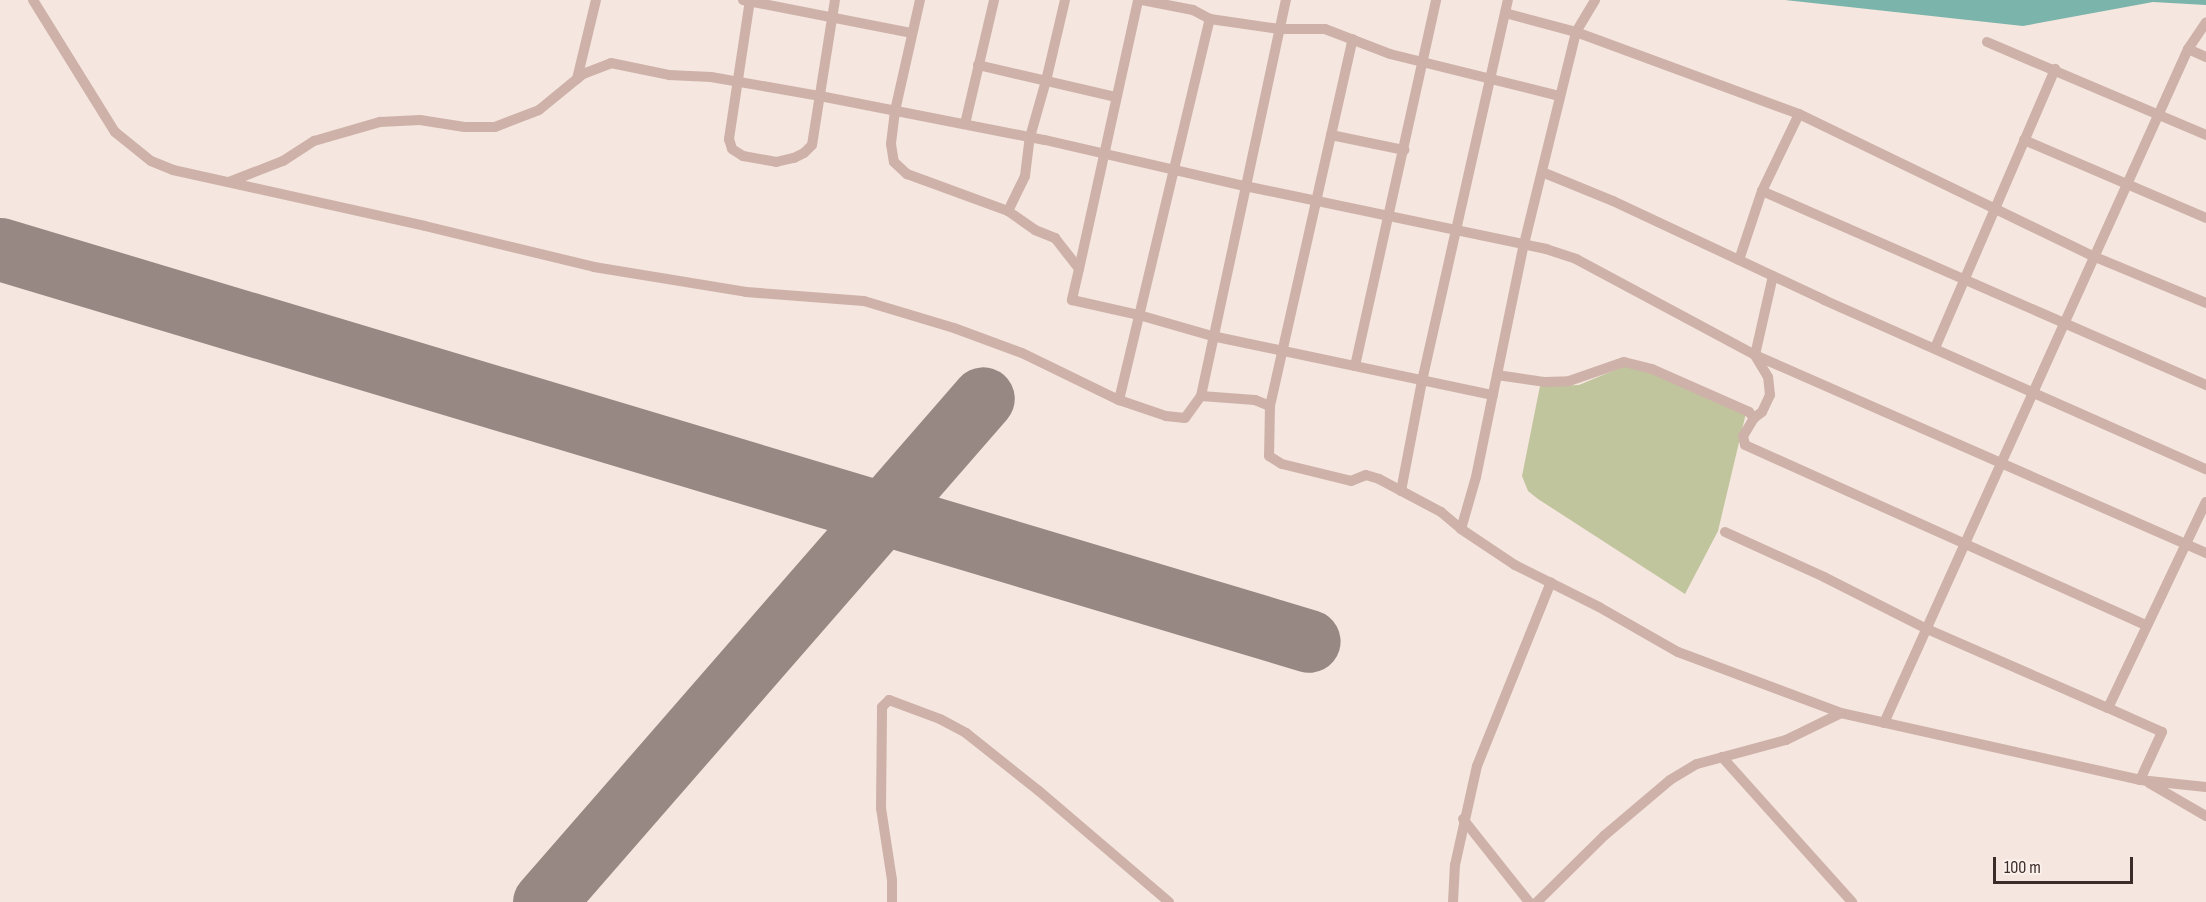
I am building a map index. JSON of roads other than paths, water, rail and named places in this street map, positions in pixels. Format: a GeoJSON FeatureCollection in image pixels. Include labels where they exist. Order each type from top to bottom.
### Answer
{"type":"FeatureCollection","features":[{"type":"Feature","properties":{"kind":"street"},"geometry":{"type":"LineString","coordinates":[[33,0],[115,132],[151,161],[173,170],[425,226],[594,267],[746,292],[864,301],[954,328],[1023,353],[1119,400],[1166,416],[1185,418],[1201,396],[1212,336],[1286,0]]}},
{"type":"Feature","properties":{"kind":"street"},"geometry":{"type":"LineString","coordinates":[[577,80],[596,0]]}},
{"type":"Feature","properties":{"kind":"street"},"geometry":{"type":"LineString","coordinates":[[835,0],[830,18],[812,145],[804,153],[776,162],[743,156],[732,149],[729,139],[747,0],[830,18],[911,33]]}},
{"type":"Feature","properties":{"kind":"street"},"geometry":{"type":"LineString","coordinates":[[920,0],[895,111],[891,144],[894,162],[907,174],[1008,211],[1035,230],[1055,238],[1079,269]]}},
{"type":"Feature","properties":{"kind":"street"},"geometry":{"type":"LineString","coordinates":[[965,124],[994,0]]}},
{"type":"Feature","properties":{"kind":"street"},"geometry":{"type":"LineString","coordinates":[[1008,211],[1025,176],[1030,137],[1065,0]]}},
{"type":"Feature","properties":{"kind":"street"},"geometry":{"type":"LineString","coordinates":[[1493,395],[1212,336],[1139,315],[1072,300],[1103,153],[1140,0],[1193,10],[1210,19],[1279,29],[1325,28],[1390,54],[1560,96]]}},
{"type":"Feature","properties":{"kind":"street"},"geometry":{"type":"LineString","coordinates":[[1355,366],[1436,0]]}},
{"type":"Feature","properties":{"kind":"street"},"geometry":{"type":"LineString","coordinates":[[1401,491],[1422,381],[1458,231],[1508,0]]}},
{"type":"Feature","properties":{"kind":"street"},"geometry":{"type":"LineString","coordinates":[[1461,529],[1476,477],[1524,244],[1576,32],[1595,0]]}},
{"type":"Feature","properties":{"kind":"street"},"geometry":{"type":"LineString","coordinates":[[1504,13],[1576,32],[1799,114],[2095,257],[2206,303]]}},
{"type":"Feature","properties":{"kind":"street"},"geometry":{"type":"LineString","coordinates":[[1119,400],[1210,19]]}},
{"type":"Feature","properties":{"kind":"street"},"geometry":{"type":"LineString","coordinates":[[1884,723],[2188,49],[2206,22]]}},
{"type":"Feature","properties":{"kind":"street"},"geometry":{"type":"LineString","coordinates":[[1353,39],[1270,406],[1269,456],[1282,464],[1351,481],[1366,476],[1379,479],[1441,512],[1461,529],[1515,565],[1551,582],[1678,652],[1841,713],[2143,780],[2206,787]]}},
{"type":"Feature","properties":{"kind":"street"},"geometry":{"type":"LineString","coordinates":[[1987,42],[2206,135]]}},
{"type":"Feature","properties":{"kind":"street"},"geometry":{"type":"LineString","coordinates":[[2188,49],[2206,57]]}},
{"type":"Feature","properties":{"kind":"street"},"geometry":{"type":"LineString","coordinates":[[228,182],[283,161],[314,141],[380,123],[420,120],[473,128],[495,127],[538,110],[590,70],[618,63],[669,75],[711,77],[820,96],[1030,137],[1245,186],[1524,244],[1576,259],[1755,355],[2206,553]]}},
{"type":"Feature","properties":{"kind":"street"},"geometry":{"type":"LineString","coordinates":[[978,65],[1116,97]]}},
{"type":"Feature","properties":{"kind":"street"},"geometry":{"type":"LineString","coordinates":[[1935,348],[2055,69]]}},
{"type":"Feature","properties":{"kind":"street"},"geometry":{"type":"LineString","coordinates":[[1739,260],[1762,191],[1799,114]]}},
{"type":"Feature","properties":{"kind":"street"},"geometry":{"type":"LineString","coordinates":[[1331,135],[1404,150]]}},
{"type":"Feature","properties":{"kind":"street"},"geometry":{"type":"LineString","coordinates":[[2024,140],[2206,218]]}},
{"type":"Feature","properties":{"kind":"street"},"geometry":{"type":"LineString","coordinates":[[1542,172],[1613,201],[1773,276],[2206,469]]}},
{"type":"Feature","properties":{"kind":"street"},"geometry":{"type":"LineString","coordinates":[[1762,191],[2206,385]]}},
{"type":"Feature","properties":{"kind":"street"},"geometry":{"type":"LineString","coordinates":[[1773,276],[1755,355],[1768,377],[1770,395],[1768,404],[1754,418],[1743,436],[1745,445],[2146,625]]}},
{"type":"Feature","properties":{"kind":"street"},"geometry":{"type":"LineString","coordinates":[[1497,375],[1545,382],[1569,381],[1613,365],[1635,363],[1744,408],[1754,418]]}},
{"type":"Feature","properties":{"kind":"street"},"geometry":{"type":"LineString","coordinates":[[1201,396],[1245,398],[1270,406]]}},
{"type":"Feature","properties":{"kind":"street"},"geometry":{"type":"LineString","coordinates":[[2108,708],[2206,502]]}},
{"type":"Feature","properties":{"kind":"street"},"geometry":{"type":"LineString","coordinates":[[1725,532],[1824,577],[1928,629],[2162,732],[2143,780]]}},
{"type":"Feature","properties":{"kind":"street"},"geometry":{"type":"LineString","coordinates":[[1453,902],[1455,865],[1463,819],[1477,766],[1551,582]]}},
{"type":"Feature","properties":{"kind":"street"},"geometry":{"type":"LineString","coordinates":[[892,902],[892,880],[881,808],[882,707],[889,700],[940,719],[966,733],[1039,791],[1169,902]]}},
{"type":"Feature","properties":{"kind":"street"},"geometry":{"type":"LineString","coordinates":[[1537,902],[1605,835],[1670,780],[1697,764],[1786,740],[1841,713]]}},
{"type":"Feature","properties":{"kind":"street"},"geometry":{"type":"LineString","coordinates":[[1722,757],[1852,902]]}},
{"type":"Feature","properties":{"kind":"street"},"geometry":{"type":"LineString","coordinates":[[2143,780],[2206,816]]}},
{"type":"Feature","properties":{"kind":"street"},"geometry":{"type":"LineString","coordinates":[[1463,819],[1529,902]]}},
{"type":"Feature","properties":{"kind":"water"},"geometry":{"type":"Polygon","coordinates":[[[1785,0],[2206,0],[2206,5],[2153,2],[2023,26],[1785,0]]]}}]}
